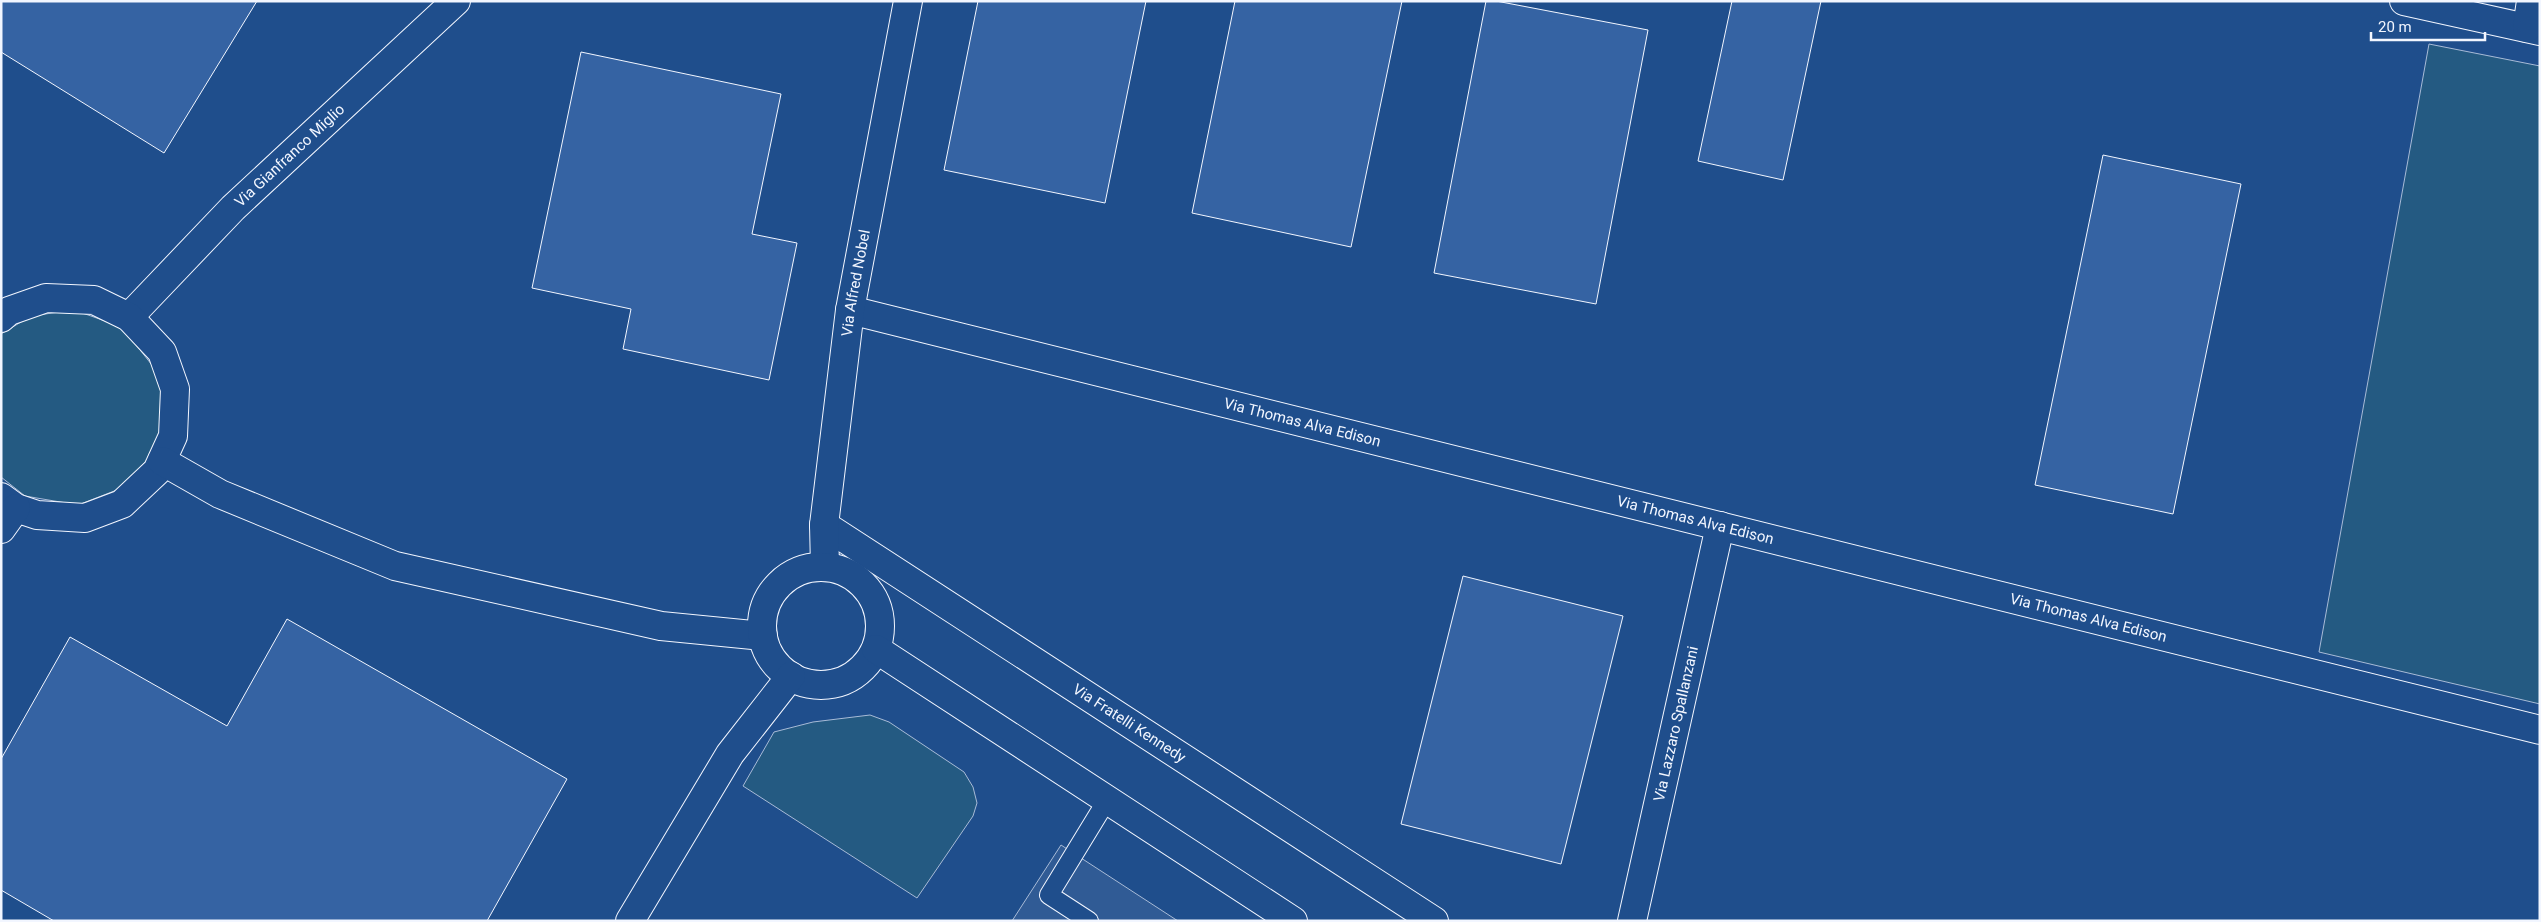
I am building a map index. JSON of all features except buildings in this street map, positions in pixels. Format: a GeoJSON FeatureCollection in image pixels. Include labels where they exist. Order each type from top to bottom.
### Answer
{"type":"FeatureCollection","features":[{"type":"Feature","properties":{"kind":"street","name":"Via Gianfranco Miglio"},"geometry":{"type":"LineString","coordinates":[[130,316],[233,208],[456,1]]}},
{"type":"Feature","properties":{"kind":"street","name":"Via Alfred Nobel"},"geometry":{"type":"LineString","coordinates":[[825,567],[824,525],[850,310],[908,1]]}},
{"type":"Feature","properties":{"kind":"street"},"geometry":{"type":"LineString","coordinates":[[2404,1],[2533,29],[2531,1]]}},
{"type":"Feature","properties":{"kind":"street"},"geometry":{"type":"LineString","coordinates":[[1,318],[9,311],[46,298],[94,300],[130,316],[162,352],[175,389],[173,436],[157,472],[122,504],[85,518],[37,516],[6,512]]}},
{"type":"Feature","properties":{"kind":"street","name":"Via Thomas Alva Edison"},"geometry":{"type":"LineString","coordinates":[[850,310],[2540,730]]}},
{"type":"Feature","properties":{"kind":"street"},"geometry":{"type":"LineString","coordinates":[[162,461],[220,494],[395,566],[661,626],[763,636]]}},
{"type":"Feature","properties":{"kind":"street","name":"Via Fratelli Kennedy"},"geometry":{"type":"LineString","coordinates":[[824,525],[1434,921]]}},
{"type":"Feature","properties":{"kind":"street","name":"Via Lazzaro Spallanzani"},"geometry":{"type":"LineString","coordinates":[[1632,921],[1720,526]]}},
{"type":"Feature","properties":{"kind":"street"},"geometry":{"type":"LineString","coordinates":[[816,566],[825,567],[836,568],[854,576],[869,590],[878,609],[881,630],[876,649],[867,664],[855,675],[839,683],[822,685],[806,683],[791,676],[778,666],[768,652],[763,636],[762,617],[769,598],[781,582],[797,572],[816,566]]}},
{"type":"Feature","properties":{"kind":"street"},"geometry":{"type":"LineString","coordinates":[[876,649],[1293,921]]}},
{"type":"Feature","properties":{"kind":"street"},"geometry":{"type":"LineString","coordinates":[[630,921],[730,754],[791,676]]}},
{"type":"Feature","properties":{"kind":"lane"},"geometry":{"type":"LineString","coordinates":[[1089,921],[1049,895],[1107,800]]}},
{"type":"Feature","properties":{"kind":"shaded area"},"geometry":{"type":"Polygon","coordinates":[[[2429,44],[2540,66],[2540,704],[2319,652],[2429,44]]]}},
{"type":"Feature","properties":{"kind":"shaded area"},"geometry":{"type":"Polygon","coordinates":[[[74,310],[122,327],[159,374],[164,418],[153,453],[122,488],[78,505],[25,496],[1,477],[1,334],[31,316],[74,310]]]}},
{"type":"Feature","properties":{"kind":"shaded area"},"geometry":{"type":"Polygon","coordinates":[[[870,715],[889,722],[964,772],[973,787],[977,803],[973,816],[917,898],[743,786],[774,732],[813,722],[870,715]]]}},
{"type":"Feature","properties":{"kind":"shaded area"},"geometry":{"type":"Polygon","coordinates":[[[1061,845],[1178,921],[1012,921],[1061,845]]]}}]}
